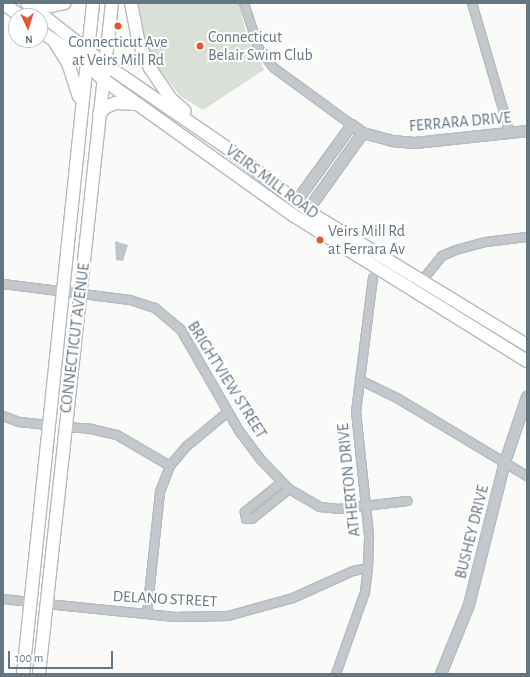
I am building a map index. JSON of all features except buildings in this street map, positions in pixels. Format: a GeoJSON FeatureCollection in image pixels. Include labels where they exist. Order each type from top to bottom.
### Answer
{"type":"FeatureCollection","features":[{"type":"Feature","properties":{"kind":"main road","name":"VEIRS MILL ROAD"},"geometry":{"type":"LineString","coordinates":[[27,3],[106,65],[230,150],[296,202],[421,282],[527,346]]}},
{"type":"Feature","properties":{"kind":"main road"},"geometry":{"type":"LineString","coordinates":[[38,3],[51,6],[65,3]]}},
{"type":"Feature","properties":{"kind":"main road","name":"CONNECTICUT AVENUE"},"geometry":{"type":"LineString","coordinates":[[23,674],[48,425],[64,293],[80,113],[93,3]]}},
{"type":"Feature","properties":{"kind":"main road","name":"CONNECTICUT AVENUE"},"geometry":{"type":"LineString","coordinates":[[39,674],[112,3]]}},
{"type":"Feature","properties":{"kind":"main road"},"geometry":{"type":"LineString","coordinates":[[131,3],[141,48],[156,79],[171,99],[230,150]]}},
{"type":"Feature","properties":{"kind":"main road","name":"VEIRS MILL ROAD"},"geometry":{"type":"LineString","coordinates":[[48,37],[86,64],[104,80],[138,105],[294,216],[527,361]]}},
{"type":"Feature","properties":{"kind":"main road"},"geometry":{"type":"LineString","coordinates":[[54,41],[75,80],[80,113]]}},
{"type":"Feature","properties":{"kind":"main road"},"geometry":{"type":"LineString","coordinates":[[99,114],[106,107],[116,103],[138,105]]}},
{"type":"Feature","properties":{"kind":"street","name":"FERRARA DRIVE"},"geometry":{"type":"LineString","coordinates":[[244,3],[259,49],[274,68],[363,133],[392,141],[416,143],[527,132]]}},
{"type":"Feature","properties":{"kind":"street"},"geometry":{"type":"LineString","coordinates":[[472,3],[510,133]]}},
{"type":"Feature","properties":{"kind":"street"},"geometry":{"type":"LineString","coordinates":[[294,216],[296,202],[352,125]]}},
{"type":"Feature","properties":{"kind":"street"},"geometry":{"type":"LineString","coordinates":[[294,216],[308,210],[363,133]]}},
{"type":"Feature","properties":{"kind":"street"},"geometry":{"type":"LineString","coordinates":[[421,282],[442,256],[456,250],[486,242],[527,237]]}},
{"type":"Feature","properties":{"kind":"street","name":"ATHERTON DRIVE"},"geometry":{"type":"LineString","coordinates":[[336,674],[365,592],[368,568],[369,535],[356,412],[362,381],[373,278]]}},
{"type":"Feature","properties":{"kind":"street","name":"BRIGHTVIEW STREET"},"geometry":{"type":"LineString","coordinates":[[3,284],[64,293],[130,300],[155,308],[170,318],[192,345],[228,412],[262,462],[289,489],[320,507],[338,509],[408,501]]}},
{"type":"Feature","properties":{"kind":"street"},"geometry":{"type":"LineString","coordinates":[[362,381],[397,398],[527,476]]}},
{"type":"Feature","properties":{"kind":"street","name":"BUSHEY DRIVE"},"geometry":{"type":"LineString","coordinates":[[441,674],[468,605],[505,462],[527,396]]}},
{"type":"Feature","properties":{"kind":"street"},"geometry":{"type":"LineString","coordinates":[[147,614],[160,492],[170,466],[200,433],[228,412]]}},
{"type":"Feature","properties":{"kind":"street"},"geometry":{"type":"LineString","coordinates":[[3,416],[20,422],[48,425]]}},
{"type":"Feature","properties":{"kind":"street"},"geometry":{"type":"LineString","coordinates":[[65,427],[91,429],[117,436],[170,466]]}},
{"type":"Feature","properties":{"kind":"street"},"geometry":{"type":"LineString","coordinates":[[282,482],[245,512],[246,519],[252,519],[289,489]]}},
{"type":"Feature","properties":{"kind":"street","name":"DELANO STREET"},"geometry":{"type":"LineString","coordinates":[[47,604],[202,618],[228,616],[293,598],[353,571],[368,568]]}},
{"type":"Feature","properties":{"kind":"street"},"geometry":{"type":"LineString","coordinates":[[3,599],[31,602]]}},
{"type":"Feature","properties":{"kind":"shaded area","name":"Connecticut Belair Swim Club"},"geometry":{"type":"Polygon","coordinates":[[[138,3],[239,3],[246,32],[264,70],[203,110],[180,96],[153,61],[143,32],[138,3]]]}},
{"type":"Feature","properties":{"kind":"shaded area"},"geometry":{"type":"Polygon","coordinates":[[[115,241],[128,245],[123,261],[116,260],[115,241]]]}},
{"type":"Feature","properties":{"kind":"place","name":"Connecticut Ave at Veirs Mill Rd"},"geometry":{"type":"Point","coordinates":[118,26]}},
{"type":"Feature","properties":{"kind":"place","name":"Connecticut Belair Swim Club"},"geometry":{"type":"Point","coordinates":[200,46]}},
{"type":"Feature","properties":{"kind":"place","name":"Veirs Mill Rd at Ferrara Av"},"geometry":{"type":"Point","coordinates":[320,240]}}]}
